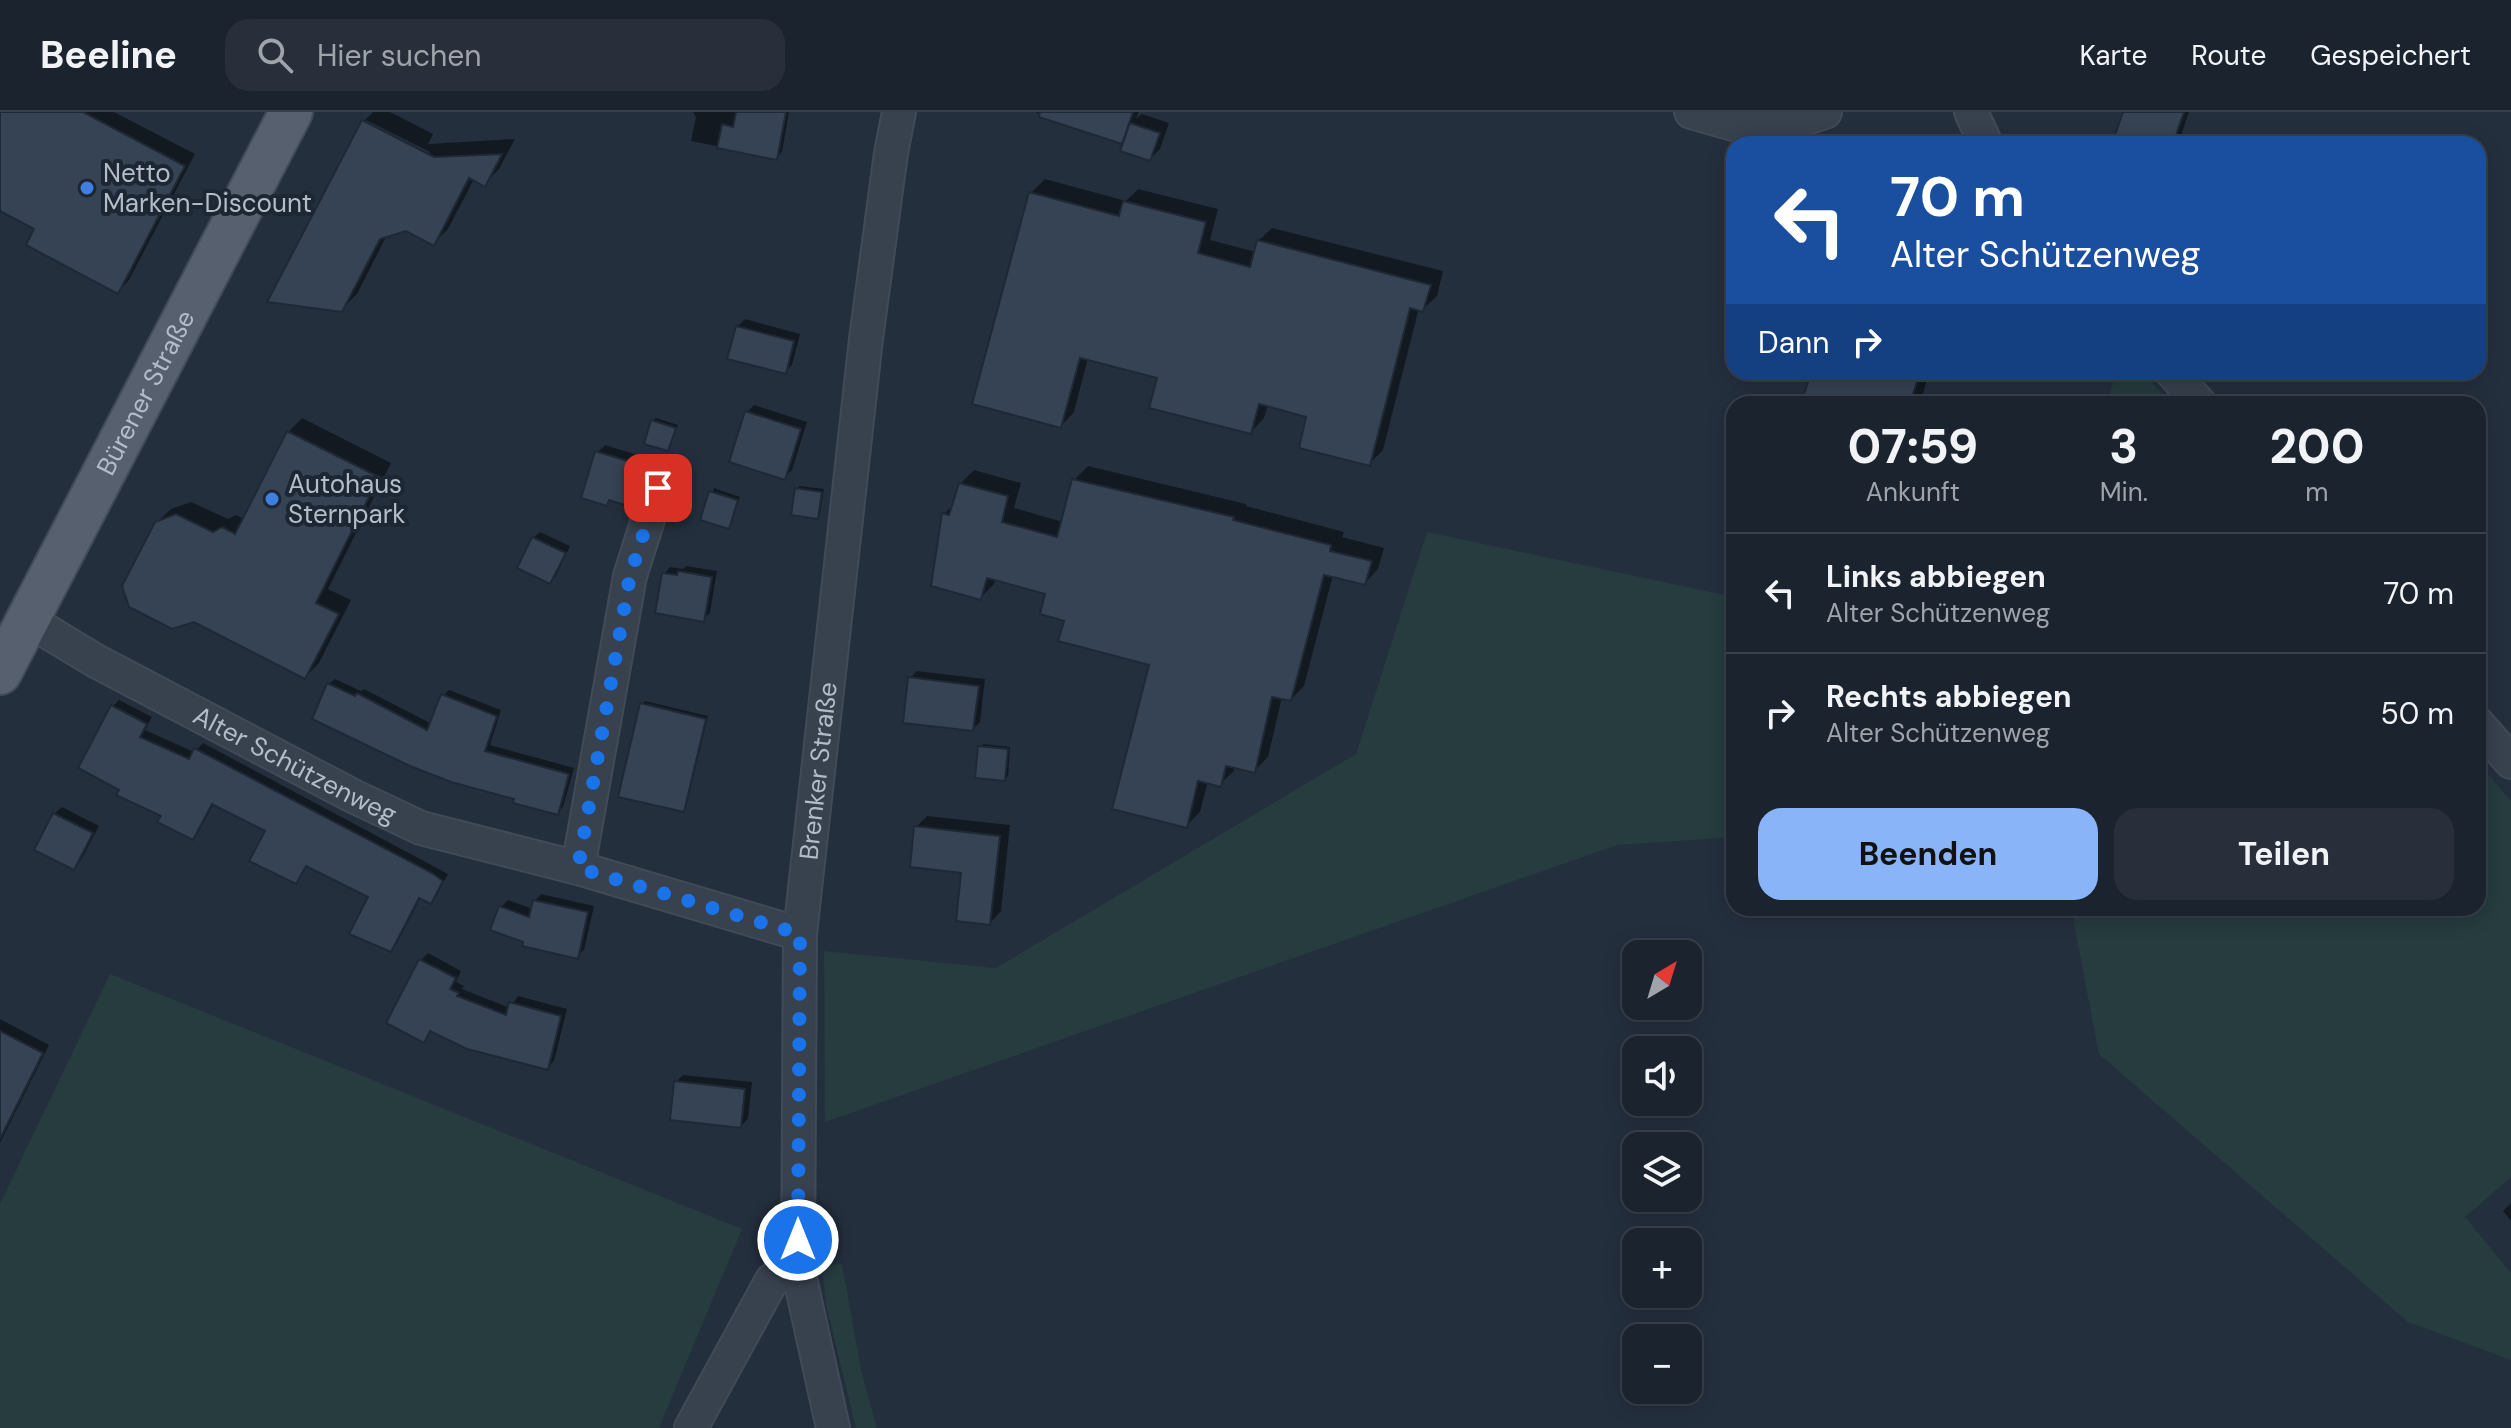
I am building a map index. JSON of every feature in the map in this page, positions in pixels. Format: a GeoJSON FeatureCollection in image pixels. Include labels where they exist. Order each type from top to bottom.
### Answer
{"type":"FeatureCollection","features":[{"type":"Feature","properties":{"kind":"main road","name":"Bürener Straße"},"geometry":{"type":"LineString","coordinates":[[0,673],[291,112]]}},
{"type":"Feature","properties":{"kind":"street","name":"Brenker Straße"},"geometry":{"type":"LineString","coordinates":[[833,1428],[798,1269],[800,934],[866,339],[899,112]]}},
{"type":"Feature","properties":{"kind":"street"},"geometry":{"type":"LineString","coordinates":[[1691,112],[1733,124],[1785,125],[1825,112]]}},
{"type":"Feature","properties":{"kind":"street"},"geometry":{"type":"LineString","coordinates":[[1971,112],[1982,136]]}},
{"type":"Feature","properties":{"kind":"street"},"geometry":{"type":"LineString","coordinates":[[2179,380],[2193,396]]}},
{"type":"Feature","properties":{"kind":"street"},"geometry":{"type":"LineString","coordinates":[[578,868],[630,576],[658,488]]}},
{"type":"Feature","properties":{"kind":"street","name":"Alter Schützenweg"},"geometry":{"type":"LineString","coordinates":[[28,620],[96,661],[353,796],[421,828],[578,868],[800,934]]}},
{"type":"Feature","properties":{"kind":"street"},"geometry":{"type":"LineString","coordinates":[[2486,733],[2511,762]]}},
{"type":"Feature","properties":{"kind":"street"},"geometry":{"type":"LineString","coordinates":[[691,1428],[772,1280],[798,1269]]}},
{"type":"Feature","properties":{"kind":"green space"},"geometry":{"type":"Polygon","coordinates":[[[2114,380],[2150,380],[2164,396],[2109,396],[2114,380]]]}},
{"type":"Feature","properties":{"kind":"green space"},"geometry":{"type":"Polygon","coordinates":[[[1427,532],[1726,595],[1726,838],[1617,845],[825,1122],[824,951],[996,968],[1356,754],[1427,532]]]}},
{"type":"Feature","properties":{"kind":"green space"},"geometry":{"type":"Polygon","coordinates":[[[2486,772],[2511,801],[2511,1177],[2465,1217],[2511,1273],[2511,1360],[2408,1322],[2099,1054],[2073,916],[2486,916],[2486,772]]]}},
{"type":"Feature","properties":{"kind":"green space"},"geometry":{"type":"Polygon","coordinates":[[[110,974],[742,1229],[659,1428],[0,1428],[0,1204],[110,974]]]}},
{"type":"Feature","properties":{"kind":"green space"},"geometry":{"type":"Polygon","coordinates":[[[842,1264],[862,1374],[877,1428],[856,1428],[826,1305],[822,1266],[842,1264]]]}},
{"type":"Feature","properties":{"kind":"building","name":"Netto Marken-Discount"},"geometry":{"type":"Polygon","coordinates":[[[0,112],[83,112],[185,166],[118,294],[26,245],[34,229],[0,211],[0,112]]]}},
{"type":"Feature","properties":{"kind":"building"},"geometry":{"type":"Polygon","coordinates":[[[736,112],[786,112],[777,160],[717,148],[722,124],[733,127],[736,112]]]}},
{"type":"Feature","properties":{"kind":"building"},"geometry":{"type":"Polygon","coordinates":[[[1040,112],[1133,112],[1122,144],[1039,117],[1040,112]]]}},
{"type":"Feature","properties":{"kind":"building"},"geometry":{"type":"Polygon","coordinates":[[[2123,112],[2184,112],[2176,136],[2115,136],[2123,112]]]}},
{"type":"Feature","properties":{"kind":"building"},"geometry":{"type":"Polygon","coordinates":[[[362,120],[434,157],[502,154],[485,187],[469,178],[434,246],[406,231],[380,239],[342,312],[267,302],[362,120]]]}},
{"type":"Feature","properties":{"kind":"building"},"geometry":{"type":"Polygon","coordinates":[[[1130,123],[1160,133],[1150,161],[1120,151],[1130,123]]]}},
{"type":"Feature","properties":{"kind":"building"},"geometry":{"type":"Polygon","coordinates":[[[1029,192],[1119,216],[1123,201],[1206,222],[1198,253],[1250,267],[1257,240],[1431,285],[1423,312],[1410,308],[1370,466],[1299,448],[1306,417],[1259,404],[1251,434],[1149,408],[1157,378],[1080,358],[1061,428],[972,404],[1029,192]]]}},
{"type":"Feature","properties":{"kind":"building"},"geometry":{"type":"Polygon","coordinates":[[[736,326],[794,341],[786,374],[727,359],[736,326]]]}},
{"type":"Feature","properties":{"kind":"building"},"geometry":{"type":"Polygon","coordinates":[[[1808,380],[1918,380],[1912,396],[1804,396],[1808,380]]]}},
{"type":"Feature","properties":{"kind":"building"},"geometry":{"type":"Polygon","coordinates":[[[745,411],[801,429],[785,480],[729,462],[745,411]]]}},
{"type":"Feature","properties":{"kind":"building"},"geometry":{"type":"Polygon","coordinates":[[[651,420],[676,428],[668,451],[644,444],[651,420]]]}},
{"type":"Feature","properties":{"kind":"building"},"geometry":{"type":"Polygon","coordinates":[[[287,431],[379,477],[316,603],[339,614],[305,679],[194,622],[172,629],[129,607],[122,586],[155,522],[176,514],[213,532],[222,527],[235,534],[287,431]]]}},
{"type":"Feature","properties":{"kind":"building"},"geometry":{"type":"Polygon","coordinates":[[[595,451],[641,465],[628,506],[609,500],[607,506],[581,498],[595,451]]]}},
{"type":"Feature","properties":{"kind":"building"},"geometry":{"type":"Polygon","coordinates":[[[1072,479],[1234,517],[1233,520],[1331,545],[1330,551],[1372,561],[1365,585],[1324,575],[1291,701],[1272,697],[1255,773],[1226,766],[1221,787],[1198,781],[1187,828],[1112,809],[1149,665],[1058,641],[1064,621],[1040,614],[1045,594],[987,578],[981,600],[931,586],[942,513],[949,515],[959,483],[1008,496],[1002,522],[1057,537],[1072,479]]]}},
{"type":"Feature","properties":{"kind":"building"},"geometry":{"type":"Polygon","coordinates":[[[795,488],[822,492],[818,519],[791,515],[795,488]]]}},
{"type":"Feature","properties":{"kind":"building"},"geometry":{"type":"Polygon","coordinates":[[[709,491],[738,500],[729,529],[700,520],[709,491]]]}},
{"type":"Feature","properties":{"kind":"building"},"geometry":{"type":"Polygon","coordinates":[[[532,537],[566,553],[550,584],[517,568],[532,537]]]}},
{"type":"Feature","properties":{"kind":"building"},"geometry":{"type":"Polygon","coordinates":[[[678,571],[712,577],[704,622],[655,613],[662,573],[677,575],[678,571]]]}},
{"type":"Feature","properties":{"kind":"building"},"geometry":{"type":"Polygon","coordinates":[[[908,677],[979,686],[973,731],[903,723],[908,677]]]}},
{"type":"Feature","properties":{"kind":"building"},"geometry":{"type":"Polygon","coordinates":[[[327,683],[355,696],[357,693],[427,730],[441,694],[497,716],[485,751],[569,774],[558,815],[513,803],[514,799],[451,782],[410,766],[312,719],[327,683]]]}},
{"type":"Feature","properties":{"kind":"building"},"geometry":{"type":"Polygon","coordinates":[[[640,703],[706,719],[684,812],[618,797],[640,703]]]}},
{"type":"Feature","properties":{"kind":"building"},"geometry":{"type":"Polygon","coordinates":[[[111,705],[147,724],[140,737],[189,759],[194,748],[432,873],[443,881],[431,904],[419,898],[391,952],[349,934],[368,897],[306,866],[296,884],[249,861],[265,831],[212,804],[193,840],[157,822],[161,816],[116,795],[119,790],[78,768],[111,705]]]}},
{"type":"Feature","properties":{"kind":"building"},"geometry":{"type":"Polygon","coordinates":[[[978,746],[1008,749],[1005,781],[975,778],[978,746]]]}},
{"type":"Feature","properties":{"kind":"building"},"geometry":{"type":"Polygon","coordinates":[[[53,813],[93,833],[74,870],[34,850],[53,813]]]}},
{"type":"Feature","properties":{"kind":"building"},"geometry":{"type":"Polygon","coordinates":[[[914,826],[1000,836],[990,925],[956,921],[961,873],[910,867],[914,826]]]}},
{"type":"Feature","properties":{"kind":"building"},"geometry":{"type":"Polygon","coordinates":[[[533,900],[588,912],[578,959],[522,946],[523,942],[490,930],[499,906],[529,917],[533,900]]]}},
{"type":"Feature","properties":{"kind":"building"},"geometry":{"type":"Polygon","coordinates":[[[419,959],[456,978],[450,989],[459,993],[457,996],[506,1015],[509,1002],[561,1016],[548,1070],[467,1049],[430,1031],[424,1043],[386,1023],[419,959]]]}},
{"type":"Feature","properties":{"kind":"building"},"geometry":{"type":"Polygon","coordinates":[[[0,1031],[43,1053],[0,1139],[0,1031]]]}},
{"type":"Feature","properties":{"kind":"building"},"geometry":{"type":"Polygon","coordinates":[[[674,1081],[745,1089],[741,1128],[670,1120],[674,1081]]]}},
{"type":"Feature","properties":{"kind":"place","name":"Netto Marken-Discount"},"geometry":{"type":"Point","coordinates":[87,188]}},
{"type":"Feature","properties":{"kind":"place","name":"Autohaus Sternpark"},"geometry":{"type":"Point","coordinates":[272,499]}},
{"type":"Feature","properties":{"kind":"route"},"geometry":{"type":"LineString","coordinates":[[658,488],[630,576],[578,868],[800,934],[798,1240]]}}]}
